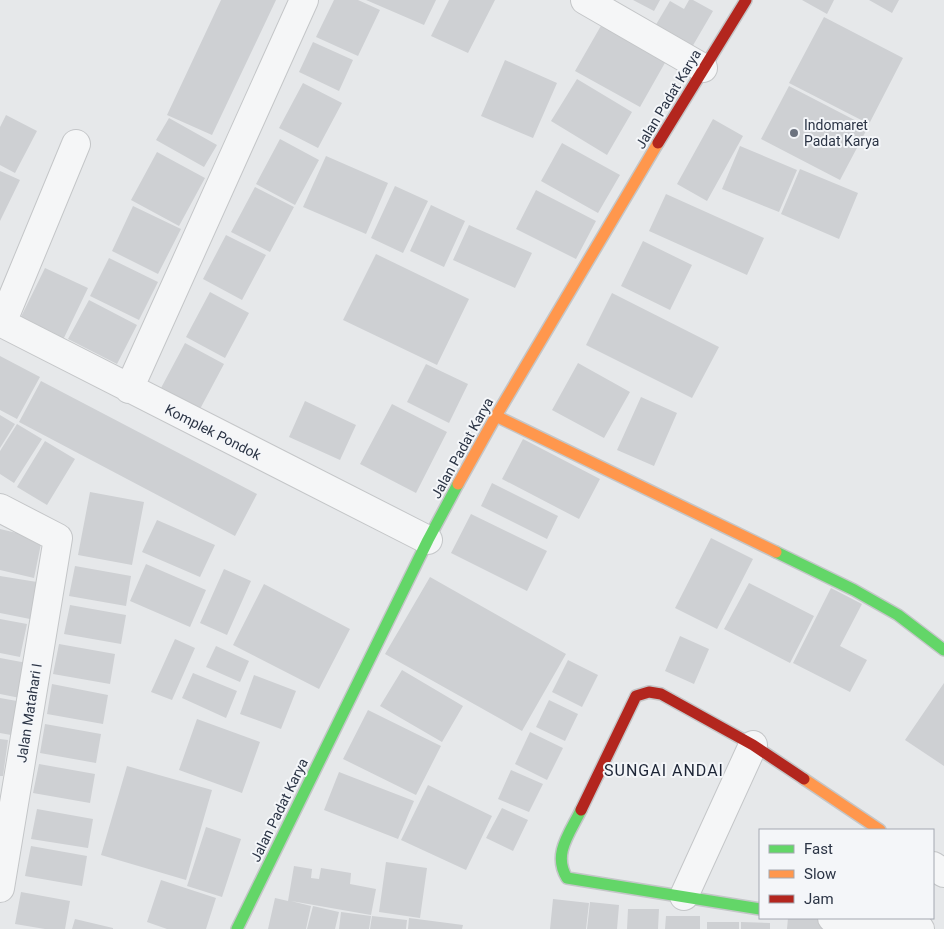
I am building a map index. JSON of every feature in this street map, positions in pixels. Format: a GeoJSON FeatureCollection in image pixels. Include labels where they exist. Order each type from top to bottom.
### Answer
{"type":"FeatureCollection","features":[{"type":"Feature","properties":{"kind":"street"},"geometry":{"type":"LineString","coordinates":[[129,389],[304,0]]}},
{"type":"Feature","properties":{"kind":"street"},"geometry":{"type":"LineString","coordinates":[[584,0],[703,68]]}},
{"type":"Feature","properties":{"kind":"street","name":"Jalan Padat Karya"},"geometry":{"type":"LineString","coordinates":[[237,929],[428,540],[496,416],[703,68],[746,0]]}},
{"type":"Feature","properties":{"kind":"street"},"geometry":{"type":"LineString","coordinates":[[1,322],[76,144]]}},
{"type":"Feature","properties":{"kind":"street","name":"Komplek Pondok"},"geometry":{"type":"LineString","coordinates":[[1,322],[428,540]]}},
{"type":"Feature","properties":{"kind":"street"},"geometry":{"type":"LineString","coordinates":[[496,416],[854,590],[898,616],[944,650]]}},
{"type":"Feature","properties":{"kind":"street","name":"Jalan Matahari I"},"geometry":{"type":"LineString","coordinates":[[0,508],[58,538],[0,888]]}},
{"type":"Feature","properties":{"kind":"street"},"geometry":{"type":"LineString","coordinates":[[759,909],[567,878],[560,867],[560,854],[636,696],[649,692],[661,694],[753,745],[879,829]]}},
{"type":"Feature","properties":{"kind":"street"},"geometry":{"type":"LineString","coordinates":[[684,896],[753,745]]}},
{"type":"Feature","properties":{"kind":"street"},"geometry":{"type":"LineString","coordinates":[[840,919],[920,929]]}},
{"type":"Feature","properties":{"kind":"building"},"geometry":{"type":"Polygon","coordinates":[[[221,0],[276,0],[212,135],[167,115],[221,0]]]}},
{"type":"Feature","properties":{"kind":"building"},"geometry":{"type":"Polygon","coordinates":[[[334,0],[358,0],[380,10],[358,56],[316,37],[334,0]]]}},
{"type":"Feature","properties":{"kind":"building"},"geometry":{"type":"Polygon","coordinates":[[[366,0],[436,0],[424,25],[366,0]]]}},
{"type":"Feature","properties":{"kind":"building"},"geometry":{"type":"Polygon","coordinates":[[[449,0],[495,0],[468,53],[431,36],[449,0]]]}},
{"type":"Feature","properties":{"kind":"building"},"geometry":{"type":"Polygon","coordinates":[[[633,0],[660,0],[654,11],[633,0]]]}},
{"type":"Feature","properties":{"kind":"building"},"geometry":{"type":"Polygon","coordinates":[[[689,0],[693,0],[713,11],[688,54],[651,33],[670,1],[684,9],[689,0]]]}},
{"type":"Feature","properties":{"kind":"building"},"geometry":{"type":"Polygon","coordinates":[[[802,0],[834,0],[827,14],[802,0]]]}},
{"type":"Feature","properties":{"kind":"building"},"geometry":{"type":"Polygon","coordinates":[[[869,0],[899,0],[892,13],[869,0]]]}},
{"type":"Feature","properties":{"kind":"building"},"geometry":{"type":"Polygon","coordinates":[[[824,17],[903,58],[869,124],[789,83],[824,17]]]}},
{"type":"Feature","properties":{"kind":"building"},"geometry":{"type":"Polygon","coordinates":[[[602,24],[666,61],[640,107],[575,71],[602,24]]]}},
{"type":"Feature","properties":{"kind":"building"},"geometry":{"type":"Polygon","coordinates":[[[313,42],[353,60],[339,91],[299,72],[313,42]]]}},
{"type":"Feature","properties":{"kind":"building"},"geometry":{"type":"Polygon","coordinates":[[[505,60],[557,83],[533,138],[481,116],[505,60]]]}},
{"type":"Feature","properties":{"kind":"building"},"geometry":{"type":"Polygon","coordinates":[[[577,79],[632,112],[607,155],[551,121],[577,79]]]}},
{"type":"Feature","properties":{"kind":"building"},"geometry":{"type":"Polygon","coordinates":[[[303,83],[342,103],[318,148],[279,128],[303,83]]]}},
{"type":"Feature","properties":{"kind":"building"},"geometry":{"type":"Polygon","coordinates":[[[789,86],[868,127],[840,180],[761,139],[789,86]]]}},
{"type":"Feature","properties":{"kind":"building"},"geometry":{"type":"Polygon","coordinates":[[[6,115],[37,131],[15,173],[0,165],[0,127],[6,115]]]}},
{"type":"Feature","properties":{"kind":"building"},"geometry":{"type":"Polygon","coordinates":[[[169,118],[217,145],[204,167],[156,140],[169,118]]]}},
{"type":"Feature","properties":{"kind":"building"},"geometry":{"type":"Polygon","coordinates":[[[713,119],[743,136],[707,201],[677,184],[713,119]]]}},
{"type":"Feature","properties":{"kind":"building"},"geometry":{"type":"Polygon","coordinates":[[[280,139],[319,160],[295,205],[256,184],[280,139]]]}},
{"type":"Feature","properties":{"kind":"building"},"geometry":{"type":"Polygon","coordinates":[[[562,143],[620,175],[598,213],[541,181],[562,143]]]}},
{"type":"Feature","properties":{"kind":"building"},"geometry":{"type":"Polygon","coordinates":[[[740,146],[797,170],[779,212],[722,189],[740,146]]]}},
{"type":"Feature","properties":{"kind":"building"},"geometry":{"type":"Polygon","coordinates":[[[157,152],[205,178],[179,226],[131,200],[157,152]]]}},
{"type":"Feature","properties":{"kind":"building"},"geometry":{"type":"Polygon","coordinates":[[[326,156],[388,183],[366,234],[303,207],[326,156]]]}},
{"type":"Feature","properties":{"kind":"building"},"geometry":{"type":"Polygon","coordinates":[[[800,169],[858,193],[839,239],[781,214],[800,169]]]}},
{"type":"Feature","properties":{"kind":"building"},"geometry":{"type":"Polygon","coordinates":[[[0,171],[20,180],[0,221],[0,171]]]}},
{"type":"Feature","properties":{"kind":"building"},"geometry":{"type":"Polygon","coordinates":[[[395,186],[428,201],[403,253],[371,238],[395,186]]]}},
{"type":"Feature","properties":{"kind":"building"},"geometry":{"type":"Polygon","coordinates":[[[255,187],[294,207],[270,252],[231,232],[255,187]]]}},
{"type":"Feature","properties":{"kind":"building"},"geometry":{"type":"Polygon","coordinates":[[[536,190],[596,221],[576,259],[516,229],[536,190]]]}},
{"type":"Feature","properties":{"kind":"building"},"geometry":{"type":"Polygon","coordinates":[[[666,194],[764,238],[747,275],[649,231],[666,194]]]}},
{"type":"Feature","properties":{"kind":"building"},"geometry":{"type":"Polygon","coordinates":[[[431,205],[465,221],[444,267],[410,251],[431,205]]]}},
{"type":"Feature","properties":{"kind":"building"},"geometry":{"type":"Polygon","coordinates":[[[133,206],[181,229],[158,274],[112,251],[133,206]]]}},
{"type":"Feature","properties":{"kind":"building"},"geometry":{"type":"Polygon","coordinates":[[[469,225],[532,253],[515,288],[453,260],[469,225]]]}},
{"type":"Feature","properties":{"kind":"building"},"geometry":{"type":"Polygon","coordinates":[[[226,235],[266,255],[242,300],[203,279],[226,235]]]}},
{"type":"Feature","properties":{"kind":"building"},"geometry":{"type":"Polygon","coordinates":[[[643,241],[692,265],[670,310],[621,286],[643,241]]]}},
{"type":"Feature","properties":{"kind":"building"},"geometry":{"type":"Polygon","coordinates":[[[376,254],[469,299],[437,365],[343,320],[376,254]]]}},
{"type":"Feature","properties":{"kind":"building"},"geometry":{"type":"Polygon","coordinates":[[[109,258],[158,282],[139,320],[90,296],[109,258]]]}},
{"type":"Feature","properties":{"kind":"building"},"geometry":{"type":"Polygon","coordinates":[[[45,268],[88,288],[62,342],[19,321],[45,268]]]}},
{"type":"Feature","properties":{"kind":"building"},"geometry":{"type":"Polygon","coordinates":[[[210,292],[249,313],[225,358],[186,337],[210,292]]]}},
{"type":"Feature","properties":{"kind":"building"},"geometry":{"type":"Polygon","coordinates":[[[612,293],[719,347],[692,398],[586,345],[612,293]]]}},
{"type":"Feature","properties":{"kind":"building"},"geometry":{"type":"Polygon","coordinates":[[[89,300],[137,325],[117,364],[68,339],[89,300]]]}},
{"type":"Feature","properties":{"kind":"building"},"geometry":{"type":"Polygon","coordinates":[[[185,343],[224,364],[200,409],[161,388],[185,343]]]}},
{"type":"Feature","properties":{"kind":"building"},"geometry":{"type":"Polygon","coordinates":[[[0,356],[40,377],[17,419],[0,410],[0,356]]]}},
{"type":"Feature","properties":{"kind":"building"},"geometry":{"type":"Polygon","coordinates":[[[578,363],[630,392],[604,438],[552,410],[578,363]]]}},
{"type":"Feature","properties":{"kind":"building"},"geometry":{"type":"Polygon","coordinates":[[[426,364],[468,384],[449,423],[407,402],[426,364]]]}},
{"type":"Feature","properties":{"kind":"building"},"geometry":{"type":"Polygon","coordinates":[[[41,381],[257,494],[235,536],[19,422],[41,381]]]}},
{"type":"Feature","properties":{"kind":"building"},"geometry":{"type":"Polygon","coordinates":[[[641,397],[677,413],[654,466],[617,450],[641,397]]]}},
{"type":"Feature","properties":{"kind":"building"},"geometry":{"type":"Polygon","coordinates":[[[305,401],[356,425],[340,460],[289,437],[305,401]]]}},
{"type":"Feature","properties":{"kind":"building"},"geometry":{"type":"Polygon","coordinates":[[[392,404],[447,432],[416,493],[360,464],[392,404]]]}},
{"type":"Feature","properties":{"kind":"building"},"geometry":{"type":"Polygon","coordinates":[[[0,415],[15,424],[0,448],[0,415]]]}},
{"type":"Feature","properties":{"kind":"building"},"geometry":{"type":"Polygon","coordinates":[[[17,424],[42,439],[14,483],[0,474],[0,451],[17,424]]]}},
{"type":"Feature","properties":{"kind":"building"},"geometry":{"type":"Polygon","coordinates":[[[523,439],[600,479],[579,519],[502,479],[523,439]]]}},
{"type":"Feature","properties":{"kind":"building"},"geometry":{"type":"Polygon","coordinates":[[[45,441],[75,459],[47,505],[17,487],[45,441]]]}},
{"type":"Feature","properties":{"kind":"building"},"geometry":{"type":"Polygon","coordinates":[[[492,483],[558,516],[547,539],[481,506],[492,483]]]}},
{"type":"Feature","properties":{"kind":"building"},"geometry":{"type":"Polygon","coordinates":[[[90,492],[144,502],[132,565],[78,555],[90,492]]]}},
{"type":"Feature","properties":{"kind":"building"},"geometry":{"type":"Polygon","coordinates":[[[471,514],[547,551],[527,591],[451,553],[471,514]]]}},
{"type":"Feature","properties":{"kind":"building"},"geometry":{"type":"Polygon","coordinates":[[[157,520],[215,545],[200,577],[142,552],[157,520]]]}},
{"type":"Feature","properties":{"kind":"building"},"geometry":{"type":"Polygon","coordinates":[[[0,529],[42,539],[34,578],[0,570],[0,529]]]}},
{"type":"Feature","properties":{"kind":"building"},"geometry":{"type":"Polygon","coordinates":[[[711,538],[753,559],[717,629],[675,608],[711,538]]]}},
{"type":"Feature","properties":{"kind":"building"},"geometry":{"type":"Polygon","coordinates":[[[146,564],[206,590],[190,627],[130,601],[146,564]]]}},
{"type":"Feature","properties":{"kind":"building"},"geometry":{"type":"Polygon","coordinates":[[[75,566],[131,576],[126,606],[69,596],[75,566]]]}},
{"type":"Feature","properties":{"kind":"building"},"geometry":{"type":"Polygon","coordinates":[[[224,569],[251,581],[227,635],[200,623],[224,569]]]}},
{"type":"Feature","properties":{"kind":"building"},"geometry":{"type":"Polygon","coordinates":[[[0,576],[37,582],[30,619],[0,613],[0,576]]]}},
{"type":"Feature","properties":{"kind":"building"},"geometry":{"type":"Polygon","coordinates":[[[430,577],[566,654],[522,731],[385,654],[430,577]]]}},
{"type":"Feature","properties":{"kind":"building"},"geometry":{"type":"Polygon","coordinates":[[[749,583],[814,616],[790,663],[724,629],[749,583]]]}},
{"type":"Feature","properties":{"kind":"building"},"geometry":{"type":"Polygon","coordinates":[[[264,584],[350,629],[319,689],[233,645],[264,584]]]}},
{"type":"Feature","properties":{"kind":"building"},"geometry":{"type":"Polygon","coordinates":[[[831,588],[862,604],[840,646],[867,660],[850,692],[793,663],[831,588]]]}},
{"type":"Feature","properties":{"kind":"building"},"geometry":{"type":"Polygon","coordinates":[[[70,605],[126,615],[121,644],[64,634],[70,605]]]}},
{"type":"Feature","properties":{"kind":"building"},"geometry":{"type":"Polygon","coordinates":[[[0,619],[27,624],[20,657],[0,653],[0,619]]]}},
{"type":"Feature","properties":{"kind":"building"},"geometry":{"type":"Polygon","coordinates":[[[680,636],[709,649],[694,684],[665,671],[680,636]]]}},
{"type":"Feature","properties":{"kind":"building"},"geometry":{"type":"Polygon","coordinates":[[[175,639],[195,648],[172,700],[151,692],[175,639]]]}},
{"type":"Feature","properties":{"kind":"building"},"geometry":{"type":"Polygon","coordinates":[[[59,644],[115,654],[110,684],[53,674],[59,644]]]}},
{"type":"Feature","properties":{"kind":"building"},"geometry":{"type":"Polygon","coordinates":[[[216,646],[249,661],[240,682],[206,667],[216,646]]]}},
{"type":"Feature","properties":{"kind":"building"},"geometry":{"type":"Polygon","coordinates":[[[0,658],[27,663],[20,698],[0,694],[0,658]]]}},
{"type":"Feature","properties":{"kind":"building"},"geometry":{"type":"Polygon","coordinates":[[[568,660],[598,675],[582,707],[552,692],[568,660]]]}},
{"type":"Feature","properties":{"kind":"building"},"geometry":{"type":"Polygon","coordinates":[[[402,670],[463,706],[442,742],[380,706],[402,670]]]}},
{"type":"Feature","properties":{"kind":"building"},"geometry":{"type":"Polygon","coordinates":[[[193,673],[237,691],[226,718],[182,698],[193,673]]]}},
{"type":"Feature","properties":{"kind":"building"},"geometry":{"type":"Polygon","coordinates":[[[254,675],[296,691],[281,729],[240,714],[254,675]]]}},
{"type":"Feature","properties":{"kind":"building"},"geometry":{"type":"Polygon","coordinates":[[[944,683],[944,766],[905,740],[944,683]]]}},
{"type":"Feature","properties":{"kind":"building"},"geometry":{"type":"Polygon","coordinates":[[[52,684],[108,695],[103,724],[47,714],[52,684]]]}},
{"type":"Feature","properties":{"kind":"building"},"geometry":{"type":"Polygon","coordinates":[[[0,698],[17,701],[11,735],[0,733],[0,698]]]}},
{"type":"Feature","properties":{"kind":"building"},"geometry":{"type":"Polygon","coordinates":[[[549,700],[578,714],[565,741],[536,727],[549,700]]]}},
{"type":"Feature","properties":{"kind":"building"},"geometry":{"type":"Polygon","coordinates":[[[368,710],[441,746],[416,795],[343,759],[368,710]]]}},
{"type":"Feature","properties":{"kind":"building"},"geometry":{"type":"Polygon","coordinates":[[[197,719],[260,742],[242,793],[179,770],[197,719]]]}},
{"type":"Feature","properties":{"kind":"building"},"geometry":{"type":"Polygon","coordinates":[[[45,724],[101,734],[96,763],[40,753],[45,724]]]}},
{"type":"Feature","properties":{"kind":"building"},"geometry":{"type":"Polygon","coordinates":[[[530,732],[563,748],[547,780],[515,764],[530,732]]]}},
{"type":"Feature","properties":{"kind":"building"},"geometry":{"type":"Polygon","coordinates":[[[0,739],[8,740],[3,776],[0,776],[0,739]]]}},
{"type":"Feature","properties":{"kind":"building"},"geometry":{"type":"Polygon","coordinates":[[[39,764],[95,774],[90,803],[33,793],[39,764]]]}},
{"type":"Feature","properties":{"kind":"building"},"geometry":{"type":"Polygon","coordinates":[[[127,766],[212,790],[186,880],[101,855],[127,766]]]}},
{"type":"Feature","properties":{"kind":"building"},"geometry":{"type":"Polygon","coordinates":[[[511,770],[543,784],[529,812],[498,799],[511,770]]]}},
{"type":"Feature","properties":{"kind":"building"},"geometry":{"type":"Polygon","coordinates":[[[339,772],[414,801],[398,839],[324,810],[339,772]]]}},
{"type":"Feature","properties":{"kind":"building"},"geometry":{"type":"Polygon","coordinates":[[[428,785],[492,816],[466,870],[401,840],[428,785]]]}},
{"type":"Feature","properties":{"kind":"building"},"geometry":{"type":"Polygon","coordinates":[[[502,808],[528,820],[513,851],[486,838],[502,808]]]}},
{"type":"Feature","properties":{"kind":"building"},"geometry":{"type":"Polygon","coordinates":[[[37,809],[93,819],[88,848],[31,839],[37,809]]]}},
{"type":"Feature","properties":{"kind":"building"},"geometry":{"type":"Polygon","coordinates":[[[206,827],[241,839],[222,897],[187,886],[206,827]]]}},
{"type":"Feature","properties":{"kind":"building"},"geometry":{"type":"Polygon","coordinates":[[[31,846],[87,856],[82,886],[25,876],[31,846]]]}},
{"type":"Feature","properties":{"kind":"building"},"geometry":{"type":"Polygon","coordinates":[[[386,862],[427,868],[420,918],[379,912],[386,862]]]}},
{"type":"Feature","properties":{"kind":"building"},"geometry":{"type":"Polygon","coordinates":[[[294,866],[312,869],[311,878],[319,879],[321,868],[351,873],[350,884],[376,889],[371,915],[291,901],[311,906],[306,929],[268,929],[275,898],[288,901],[294,866]]]}},
{"type":"Feature","properties":{"kind":"building"},"geometry":{"type":"Polygon","coordinates":[[[161,880],[216,898],[206,929],[167,929],[147,922],[161,880]]]}},
{"type":"Feature","properties":{"kind":"building"},"geometry":{"type":"Polygon","coordinates":[[[21,892],[70,901],[65,929],[45,929],[15,924],[21,892]]]}},
{"type":"Feature","properties":{"kind":"building"},"geometry":{"type":"Polygon","coordinates":[[[553,899],[589,903],[586,929],[550,929],[553,899]]]}},
{"type":"Feature","properties":{"kind":"building"},"geometry":{"type":"Polygon","coordinates":[[[590,902],[619,905],[617,929],[587,929],[590,902]]]}},
{"type":"Feature","properties":{"kind":"building"},"geometry":{"type":"Polygon","coordinates":[[[313,906],[339,912],[335,929],[307,929],[313,906]]]}},
{"type":"Feature","properties":{"kind":"building"},"geometry":{"type":"Polygon","coordinates":[[[628,909],[659,909],[658,929],[627,929],[628,909]]]}},
{"type":"Feature","properties":{"kind":"building"},"geometry":{"type":"Polygon","coordinates":[[[341,912],[371,916],[369,929],[339,929],[341,912]]]}},
{"type":"Feature","properties":{"kind":"building"},"geometry":{"type":"Polygon","coordinates":[[[372,916],[407,920],[406,929],[370,929],[372,916]]]}},
{"type":"Feature","properties":{"kind":"building"},"geometry":{"type":"Polygon","coordinates":[[[666,916],[700,916],[700,929],[665,929],[666,916]]]}},
{"type":"Feature","properties":{"kind":"building"},"geometry":{"type":"Polygon","coordinates":[[[409,918],[463,925],[462,929],[408,929],[409,918]]]}},
{"type":"Feature","properties":{"kind":"building"},"geometry":{"type":"Polygon","coordinates":[[[75,919],[113,928],[113,929],[72,929],[75,919]]]}},
{"type":"Feature","properties":{"kind":"building"},"geometry":{"type":"Polygon","coordinates":[[[788,919],[823,919],[822,929],[787,929],[788,919]]]}},
{"type":"Feature","properties":{"kind":"building"},"geometry":{"type":"Polygon","coordinates":[[[707,922],[739,922],[739,929],[707,929],[707,922]]]}},
{"type":"Feature","properties":{"kind":"building"},"geometry":{"type":"Polygon","coordinates":[[[741,922],[770,923],[770,929],[741,929],[741,922]]]}},
{"type":"Feature","properties":{"kind":"traffic: fast"},"geometry":{"type":"LineString","coordinates":[[237,929],[428,540],[458,484]]}},
{"type":"Feature","properties":{"kind":"traffic: fast"},"geometry":{"type":"LineString","coordinates":[[776,552],[854,590],[898,615],[944,650]]}},
{"type":"Feature","properties":{"kind":"traffic: fast"},"geometry":{"type":"LineString","coordinates":[[581,810],[568,835],[562,852],[561,860],[567,878],[759,909]]}},
{"type":"Feature","properties":{"kind":"traffic: slow"},"geometry":{"type":"LineString","coordinates":[[458,484],[496,416],[658,143]]}},
{"type":"Feature","properties":{"kind":"traffic: slow"},"geometry":{"type":"LineString","coordinates":[[496,416],[776,552]]}},
{"type":"Feature","properties":{"kind":"traffic: slow"},"geometry":{"type":"LineString","coordinates":[[804,779],[879,829]]}},
{"type":"Feature","properties":{"kind":"traffic: jam"},"geometry":{"type":"LineString","coordinates":[[658,143],[746,0]]}},
{"type":"Feature","properties":{"kind":"traffic: jam"},"geometry":{"type":"LineString","coordinates":[[581,810],[636,696],[649,692],[661,694],[753,745],[804,779]]}},
{"type":"Feature","properties":{"kind":"place","name":"Indomaret Padat Karya"},"geometry":{"type":"Point","coordinates":[794,133]}},
{"type":"Feature","properties":{"kind":"district","name":"SUNGAI ANDAI"},"geometry":{"type":"Point","coordinates":[664,770]}}]}
